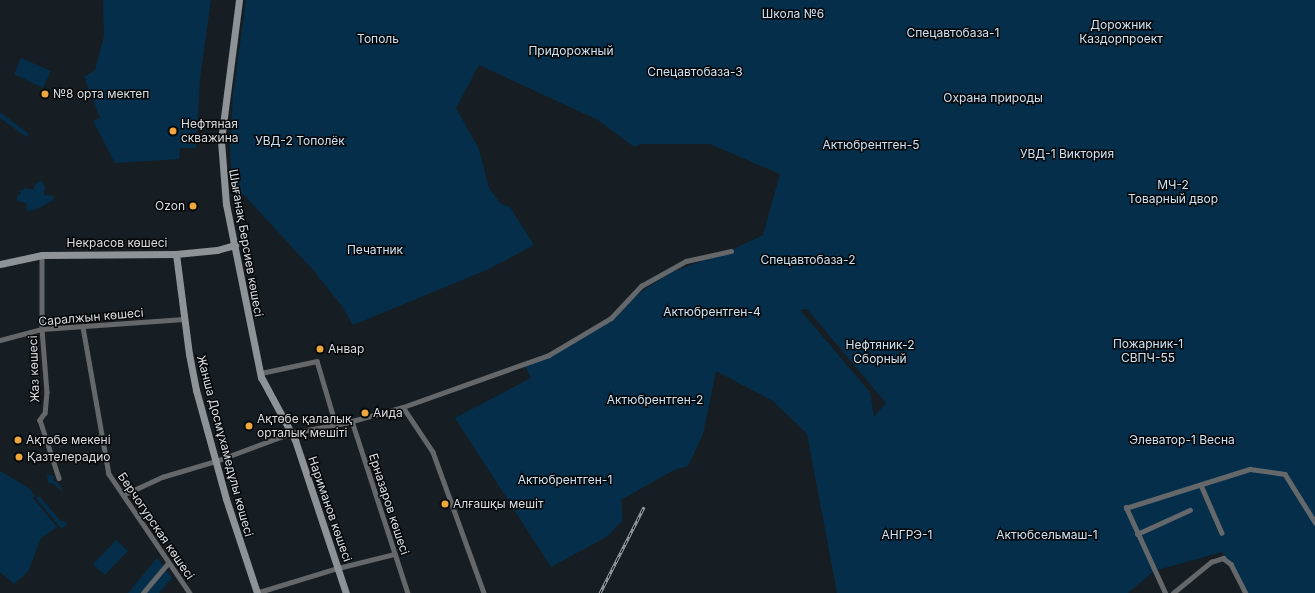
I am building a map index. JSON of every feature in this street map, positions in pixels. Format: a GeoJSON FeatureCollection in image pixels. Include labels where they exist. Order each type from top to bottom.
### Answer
{"type":"FeatureCollection","features":[{"type":"Feature","properties":{"kind":"street","name":"Шығанақ Берсиев көшесі"},"geometry":{"type":"LineString","coordinates":[[239,0],[221,141],[224,194],[261,373],[291,433]]}},
{"type":"Feature","properties":{"kind":"street","name":"Некрасов көшесі"},"geometry":{"type":"LineString","coordinates":[[0,264],[42,255],[176,254],[217,250],[235,245]]}},
{"type":"Feature","properties":{"kind":"street"},"geometry":{"type":"LineString","coordinates":[[123,495],[162,477],[216,461],[291,433],[336,425],[403,408],[549,355],[611,318],[641,286],[686,261],[731,251]]}},
{"type":"Feature","properties":{"kind":"street","name":"Жанша Досмұхамедұлы көшесі"},"geometry":{"type":"LineString","coordinates":[[176,254],[184,319],[196,390],[256,593]]}},
{"type":"Feature","properties":{"kind":"street","name":"Жаз көшесі"},"geometry":{"type":"LineString","coordinates":[[42,255],[42,329],[47,392],[45,413],[40,420],[59,478]]}},
{"type":"Feature","properties":{"kind":"street","name":"Саралжын көшесі"},"geometry":{"type":"LineString","coordinates":[[0,340],[42,329],[184,319]]}},
{"type":"Feature","properties":{"kind":"street","name":"Берчогурская көшесі"},"geometry":{"type":"LineString","coordinates":[[83,327],[109,474],[168,563],[190,593]]}},
{"type":"Feature","properties":{"kind":"street"},"geometry":{"type":"LineString","coordinates":[[261,373],[317,361],[336,425]]}},
{"type":"Feature","properties":{"kind":"street"},"geometry":{"type":"LineString","coordinates":[[403,408],[432,452],[484,593]]}},
{"type":"Feature","properties":{"kind":"street","name":"Ерназаров көшесі"},"geometry":{"type":"LineString","coordinates":[[352,421],[394,554],[408,593]]}},
{"type":"Feature","properties":{"kind":"street","name":"Нариманов көшесі"},"geometry":{"type":"LineString","coordinates":[[291,433],[296,440],[306,477],[346,593]]}},
{"type":"Feature","properties":{"kind":"street"},"geometry":{"type":"LineString","coordinates":[[1164,593],[1126,508],[1250,469],[1285,474],[1315,522]]}},
{"type":"Feature","properties":{"kind":"street"},"geometry":{"type":"LineString","coordinates":[[1201,485],[1222,532]]}},
{"type":"Feature","properties":{"kind":"street"},"geometry":{"type":"LineString","coordinates":[[1137,534],[1190,510]]}},
{"type":"Feature","properties":{"kind":"street"},"geometry":{"type":"LineString","coordinates":[[256,593],[338,568],[394,554]]}},
{"type":"Feature","properties":{"kind":"street"},"geometry":{"type":"LineString","coordinates":[[1173,593],[1211,562],[1223,558],[1231,564],[1246,593]]}},
{"type":"Feature","properties":{"kind":"street"},"geometry":{"type":"LineString","coordinates":[[143,593],[168,563]]}},
{"type":"Feature","properties":{"kind":"green space"},"geometry":{"type":"Polygon","coordinates":[[[103,0],[211,0],[200,79],[196,148],[180,148],[179,159],[115,163],[93,121],[100,118],[84,77],[95,70],[104,36],[103,0]]]}},
{"type":"Feature","properties":{"kind":"green space"},"geometry":{"type":"Polygon","coordinates":[[[246,0],[1315,0],[1315,593],[1244,593],[1222,552],[1154,571],[1128,593],[837,593],[807,434],[773,401],[716,371],[703,434],[688,466],[674,470],[621,500],[623,520],[608,536],[551,567],[455,418],[531,378],[524,364],[549,355],[609,319],[642,291],[672,272],[727,252],[763,235],[780,174],[710,144],[641,144],[634,147],[598,120],[479,65],[456,108],[479,149],[489,188],[501,204],[510,207],[534,245],[489,269],[353,325],[341,305],[314,271],[244,195],[237,194],[232,182],[230,145],[233,95],[246,0]],[[807,309],[800,310],[870,392],[874,417],[886,403],[807,309]]]}},
{"type":"Feature","properties":{"kind":"green space"},"geometry":{"type":"Polygon","coordinates":[[[21,58],[51,71],[43,88],[14,74],[21,58]]]}},
{"type":"Feature","properties":{"kind":"green space"},"geometry":{"type":"Polygon","coordinates":[[[0,112],[29,134],[26,137],[0,118],[0,112]]]}},
{"type":"Feature","properties":{"kind":"green space"},"geometry":{"type":"Polygon","coordinates":[[[41,180],[45,187],[44,195],[54,196],[52,201],[34,210],[27,211],[26,203],[17,201],[17,196],[21,194],[19,191],[26,188],[33,190],[36,183],[41,180]]]}},
{"type":"Feature","properties":{"kind":"green space"},"geometry":{"type":"Polygon","coordinates":[[[0,471],[29,488],[35,496],[33,498],[57,527],[41,538],[28,572],[14,584],[0,572],[0,471]]]}},
{"type":"Feature","properties":{"kind":"green space"},"geometry":{"type":"Polygon","coordinates":[[[47,474],[54,476],[53,480],[60,485],[63,493],[54,484],[48,483],[47,474]]]}},
{"type":"Feature","properties":{"kind":"green space"},"geometry":{"type":"Polygon","coordinates":[[[39,496],[60,520],[67,523],[66,526],[61,528],[38,501],[37,498],[39,496]]]}},
{"type":"Feature","properties":{"kind":"green space"},"geometry":{"type":"Polygon","coordinates":[[[116,540],[128,551],[105,575],[93,564],[116,540]]]}},
{"type":"Feature","properties":{"kind":"green space"},"geometry":{"type":"Polygon","coordinates":[[[157,558],[172,578],[159,593],[128,593],[157,558]]]}},
{"type":"Feature","properties":{"kind":"railway"},"geometry":{"type":"LineString","coordinates":[[600,593],[644,507]]}},
{"type":"Feature","properties":{"kind":"place","name":"№8 орта мектеп"},"geometry":{"type":"Point","coordinates":[45,94]}},
{"type":"Feature","properties":{"kind":"place","name":"Нефтяная скважина"},"geometry":{"type":"Point","coordinates":[173,131]}},
{"type":"Feature","properties":{"kind":"place","name":"Ozon"},"geometry":{"type":"Point","coordinates":[193,206]}},
{"type":"Feature","properties":{"kind":"place","name":"Анвар"},"geometry":{"type":"Point","coordinates":[320,349]}},
{"type":"Feature","properties":{"kind":"place","name":"Аида"},"geometry":{"type":"Point","coordinates":[365,413]}},
{"type":"Feature","properties":{"kind":"place","name":"Ақтөбе қалалық орталық мешіті"},"geometry":{"type":"Point","coordinates":[249,426]}},
{"type":"Feature","properties":{"kind":"place","name":"Ақтөбе мекені"},"geometry":{"type":"Point","coordinates":[18,440]}},
{"type":"Feature","properties":{"kind":"place","name":"Қазтелерадио"},"geometry":{"type":"Point","coordinates":[19,457]}},
{"type":"Feature","properties":{"kind":"place","name":"Алғашқы мешіт"},"geometry":{"type":"Point","coordinates":[445,504]}},
{"type":"Feature","properties":{"kind":"park label","name":"Школа №6"},"geometry":{"type":"Point","coordinates":[793,14]}},
{"type":"Feature","properties":{"kind":"park label","name":"Дорожник Каздорпроект"},"geometry":{"type":"Point","coordinates":[1121,32]}},
{"type":"Feature","properties":{"kind":"park label","name":"Спецавтобаза-1"},"geometry":{"type":"Point","coordinates":[953,33]}},
{"type":"Feature","properties":{"kind":"park label","name":"Тополь"},"geometry":{"type":"Point","coordinates":[378,39]}},
{"type":"Feature","properties":{"kind":"park label","name":"Придорожный"},"geometry":{"type":"Point","coordinates":[571,51]}},
{"type":"Feature","properties":{"kind":"park label","name":"Спецавтобаза-3"},"geometry":{"type":"Point","coordinates":[695,72]}},
{"type":"Feature","properties":{"kind":"park label","name":"Охрана природы"},"geometry":{"type":"Point","coordinates":[993,98]}},
{"type":"Feature","properties":{"kind":"park label","name":"УВД-2 Тополёк"},"geometry":{"type":"Point","coordinates":[300,141]}},
{"type":"Feature","properties":{"kind":"park label","name":"Актюбрентген-5"},"geometry":{"type":"Point","coordinates":[871,145]}},
{"type":"Feature","properties":{"kind":"park label","name":"УВД-1 Виктория"},"geometry":{"type":"Point","coordinates":[1067,154]}},
{"type":"Feature","properties":{"kind":"park label","name":"МЧ-2 Товарный двор"},"geometry":{"type":"Point","coordinates":[1173,192]}},
{"type":"Feature","properties":{"kind":"park label","name":"Печатник"},"geometry":{"type":"Point","coordinates":[375,250]}},
{"type":"Feature","properties":{"kind":"park label","name":"Спецавтобаза-2"},"geometry":{"type":"Point","coordinates":[808,260]}},
{"type":"Feature","properties":{"kind":"park label","name":"Актюбрентген-4"},"geometry":{"type":"Point","coordinates":[712,312]}},
{"type":"Feature","properties":{"kind":"park label","name":"Пожарник-1 СВПЧ-55"},"geometry":{"type":"Point","coordinates":[1148,351]}},
{"type":"Feature","properties":{"kind":"park label","name":"Нефтяник-2 Сборный"},"geometry":{"type":"Point","coordinates":[880,352]}},
{"type":"Feature","properties":{"kind":"park label","name":"Актюбрентген-2"},"geometry":{"type":"Point","coordinates":[655,400]}},
{"type":"Feature","properties":{"kind":"park label","name":"Элеватор-1 Весна"},"geometry":{"type":"Point","coordinates":[1182,440]}},
{"type":"Feature","properties":{"kind":"park label","name":"Актюбрентген-1"},"geometry":{"type":"Point","coordinates":[565,480]}},
{"type":"Feature","properties":{"kind":"park label","name":"АНГРЭ-1"},"geometry":{"type":"Point","coordinates":[907,535]}},
{"type":"Feature","properties":{"kind":"park label","name":"Актюбсельмаш-1"},"geometry":{"type":"Point","coordinates":[1047,535]}}]}
